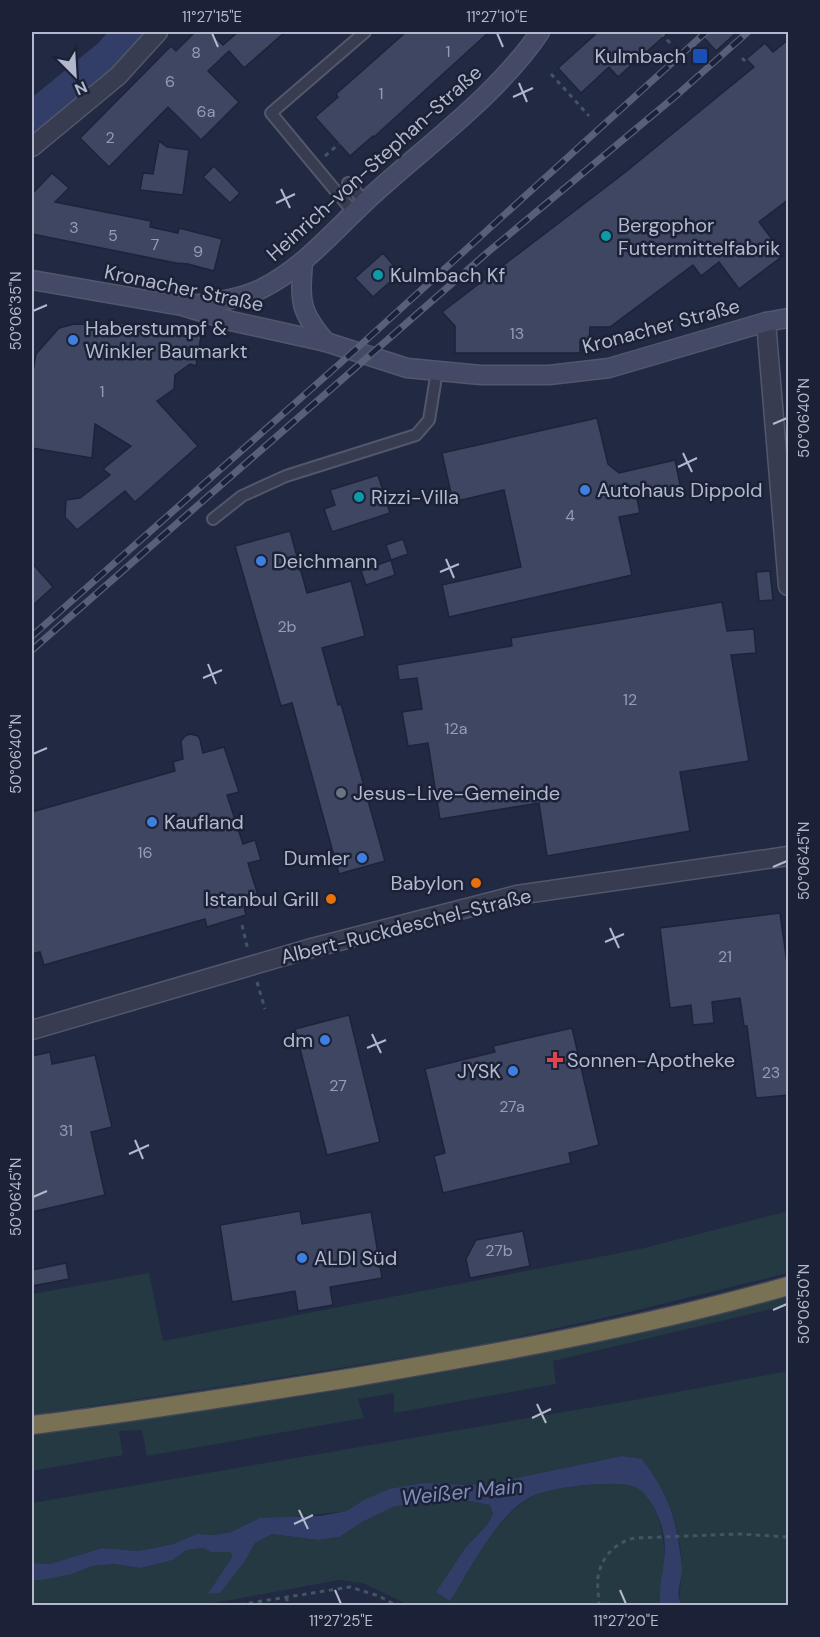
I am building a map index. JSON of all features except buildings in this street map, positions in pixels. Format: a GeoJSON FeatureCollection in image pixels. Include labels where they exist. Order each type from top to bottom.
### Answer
{"type":"FeatureCollection","features":[{"type":"Feature","properties":{"kind":"highway"},"geometry":{"type":"LineString","coordinates":[[32,1425],[494,1354],[664,1317],[789,1286]]}},
{"type":"Feature","properties":{"kind":"street"},"geometry":{"type":"LineString","coordinates":[[33,141],[118,76],[158,32]]}},
{"type":"Feature","properties":{"kind":"street","name":"Heinrich-von-Stephan-Straße"},"geometry":{"type":"LineString","coordinates":[[182,306],[238,297],[274,281],[303,261],[504,78],[540,32]]}},
{"type":"Feature","properties":{"kind":"street"},"geometry":{"type":"LineString","coordinates":[[303,261],[302,302],[305,314],[326,342]]}},
{"type":"Feature","properties":{"kind":"street","name":"Kronacher Straße"},"geometry":{"type":"LineString","coordinates":[[32,280],[182,306],[231,321],[326,342],[407,368],[481,375],[549,375],[609,368],[766,322],[789,318]]}},
{"type":"Feature","properties":{"kind":"street"},"geometry":{"type":"LineString","coordinates":[[766,322],[789,586]]}},
{"type":"Feature","properties":{"kind":"street","name":"Albert-Ruckdeschel-Straße"},"geometry":{"type":"LineString","coordinates":[[32,1030],[308,949],[517,895],[789,856]]}},
{"type":"Feature","properties":{"kind":"lane"},"geometry":{"type":"LineString","coordinates":[[360,207],[314,165],[271,113],[365,32]]}},
{"type":"Feature","properties":{"kind":"lane"},"geometry":{"type":"LineString","coordinates":[[348,183],[360,207]]}},
{"type":"Feature","properties":{"kind":"lane"},"geometry":{"type":"LineString","coordinates":[[213,519],[242,496],[286,476],[416,435],[429,420],[437,371]]}},
{"type":"Feature","properties":{"kind":"path"},"geometry":{"type":"LineString","coordinates":[[663,33],[670,43]]}},
{"type":"Feature","properties":{"kind":"path"},"geometry":{"type":"LineString","coordinates":[[742,58],[748,64]]}},
{"type":"Feature","properties":{"kind":"path"},"geometry":{"type":"LineString","coordinates":[[551,74],[589,116]]}},
{"type":"Feature","properties":{"kind":"path"},"geometry":{"type":"LineString","coordinates":[[314,165],[339,144]]}},
{"type":"Feature","properties":{"kind":"path"},"geometry":{"type":"LineString","coordinates":[[599,1605],[599,1573],[615,1545],[623,1540],[740,1534],[789,1537]]}},
{"type":"Feature","properties":{"kind":"path"},"geometry":{"type":"LineString","coordinates":[[231,1605],[350,1587],[379,1596],[397,1605]]}},
{"type":"Feature","properties":{"kind":"path"},"geometry":{"type":"LineString","coordinates":[[286,1597],[289,1605]]}},
{"type":"Feature","properties":{"kind":"shaded area"},"geometry":{"type":"Polygon","coordinates":[[[788,1211],[788,1273],[617,1315],[481,1345],[32,1415],[32,1294],[149,1273],[163,1341],[640,1249],[788,1211]]]}},
{"type":"Feature","properties":{"kind":"shaded area"},"geometry":{"type":"Polygon","coordinates":[[[788,1296],[788,1304],[780,1307],[553,1361],[556,1384],[394,1413],[394,1393],[358,1399],[364,1418],[147,1456],[142,1430],[119,1431],[123,1455],[32,1471],[32,1436],[317,1394],[507,1361],[601,1342],[788,1296]]]}},
{"type":"Feature","properties":{"kind":"shaded area"},"geometry":{"type":"Polygon","coordinates":[[[788,1371],[788,1605],[682,1605],[679,1601],[682,1572],[681,1552],[671,1510],[659,1484],[641,1459],[622,1456],[488,1484],[460,1485],[362,1501],[348,1511],[293,1517],[214,1535],[197,1534],[173,1544],[155,1548],[137,1551],[102,1548],[50,1564],[32,1563],[32,1503],[640,1399],[788,1371]]]}},
{"type":"Feature","properties":{"kind":"shaded area"},"geometry":{"type":"Polygon","coordinates":[[[611,1482],[634,1486],[643,1492],[656,1512],[663,1537],[665,1563],[660,1605],[409,1605],[363,1583],[339,1580],[204,1605],[32,1606],[32,1580],[72,1574],[92,1566],[114,1564],[141,1568],[173,1560],[186,1550],[203,1548],[212,1552],[231,1551],[232,1557],[209,1594],[219,1593],[245,1561],[255,1543],[272,1534],[318,1540],[339,1537],[364,1521],[395,1506],[470,1501],[490,1505],[493,1514],[487,1525],[466,1547],[437,1592],[449,1600],[498,1526],[523,1502],[543,1492],[611,1482]]]}},
{"type":"Feature","properties":{"kind":"water"},"geometry":{"type":"Polygon","coordinates":[[[622,1456],[642,1459],[668,1502],[681,1558],[682,1575],[678,1593],[682,1605],[660,1605],[665,1541],[654,1506],[635,1487],[616,1484],[560,1488],[537,1494],[524,1501],[510,1513],[491,1536],[450,1601],[436,1592],[466,1547],[487,1525],[493,1514],[490,1505],[470,1501],[395,1506],[364,1521],[339,1537],[318,1540],[272,1534],[255,1543],[245,1561],[220,1593],[208,1594],[232,1557],[231,1552],[211,1552],[203,1548],[186,1550],[173,1560],[141,1568],[114,1564],[92,1566],[72,1574],[32,1580],[32,1563],[50,1564],[102,1548],[137,1551],[155,1548],[173,1544],[197,1534],[214,1535],[231,1532],[260,1518],[320,1516],[347,1511],[362,1501],[389,1489],[424,1483],[488,1484],[622,1456]]]}},
{"type":"Feature","properties":{"kind":"waterway","name":"Weißer Main"},"geometry":{"type":"LineString","coordinates":[[32,118],[110,54],[129,32]]}},
{"type":"Feature","properties":{"kind":"railway"},"geometry":{"type":"LineString","coordinates":[[32,636],[354,351],[706,32]]}},
{"type":"Feature","properties":{"kind":"railway"},"geometry":{"type":"LineString","coordinates":[[32,650],[488,252],[678,94],[748,32]]}},
{"type":"Feature","properties":{"kind":"place","name":"Kulmbach"},"geometry":{"type":"Point","coordinates":[700,56]}},
{"type":"Feature","properties":{"kind":"place","name":"Bergophor Futtermittelfabrik"},"geometry":{"type":"Point","coordinates":[606,236]}},
{"type":"Feature","properties":{"kind":"place","name":"Kulmbach Kf"},"geometry":{"type":"Point","coordinates":[378,275]}},
{"type":"Feature","properties":{"kind":"place","name":"Haberstumpf & Winkler Baumarkt"},"geometry":{"type":"Point","coordinates":[73,340]}},
{"type":"Feature","properties":{"kind":"place","name":"Autohaus Dippold"},"geometry":{"type":"Point","coordinates":[585,490]}},
{"type":"Feature","properties":{"kind":"place","name":"Rizzi-Villa"},"geometry":{"type":"Point","coordinates":[359,497]}},
{"type":"Feature","properties":{"kind":"place","name":"Deichmann"},"geometry":{"type":"Point","coordinates":[261,561]}},
{"type":"Feature","properties":{"kind":"place","name":"Jesus-Live-Gemeinde"},"geometry":{"type":"Point","coordinates":[341,793]}},
{"type":"Feature","properties":{"kind":"place","name":"Kaufland"},"geometry":{"type":"Point","coordinates":[152,822]}},
{"type":"Feature","properties":{"kind":"place","name":"Dumler"},"geometry":{"type":"Point","coordinates":[362,858]}},
{"type":"Feature","properties":{"kind":"place","name":"Babylon"},"geometry":{"type":"Point","coordinates":[476,883]}},
{"type":"Feature","properties":{"kind":"place","name":"Istanbul Grill"},"geometry":{"type":"Point","coordinates":[331,899]}},
{"type":"Feature","properties":{"kind":"place","name":"dm"},"geometry":{"type":"Point","coordinates":[325,1040]}},
{"type":"Feature","properties":{"kind":"place","name":"Sonnen-Apotheke"},"geometry":{"type":"Point","coordinates":[555,1060]}},
{"type":"Feature","properties":{"kind":"place","name":"JYSK"},"geometry":{"type":"Point","coordinates":[513,1071]}},
{"type":"Feature","properties":{"kind":"place","name":"ALDI Süd"},"geometry":{"type":"Point","coordinates":[302,1258]}}]}
